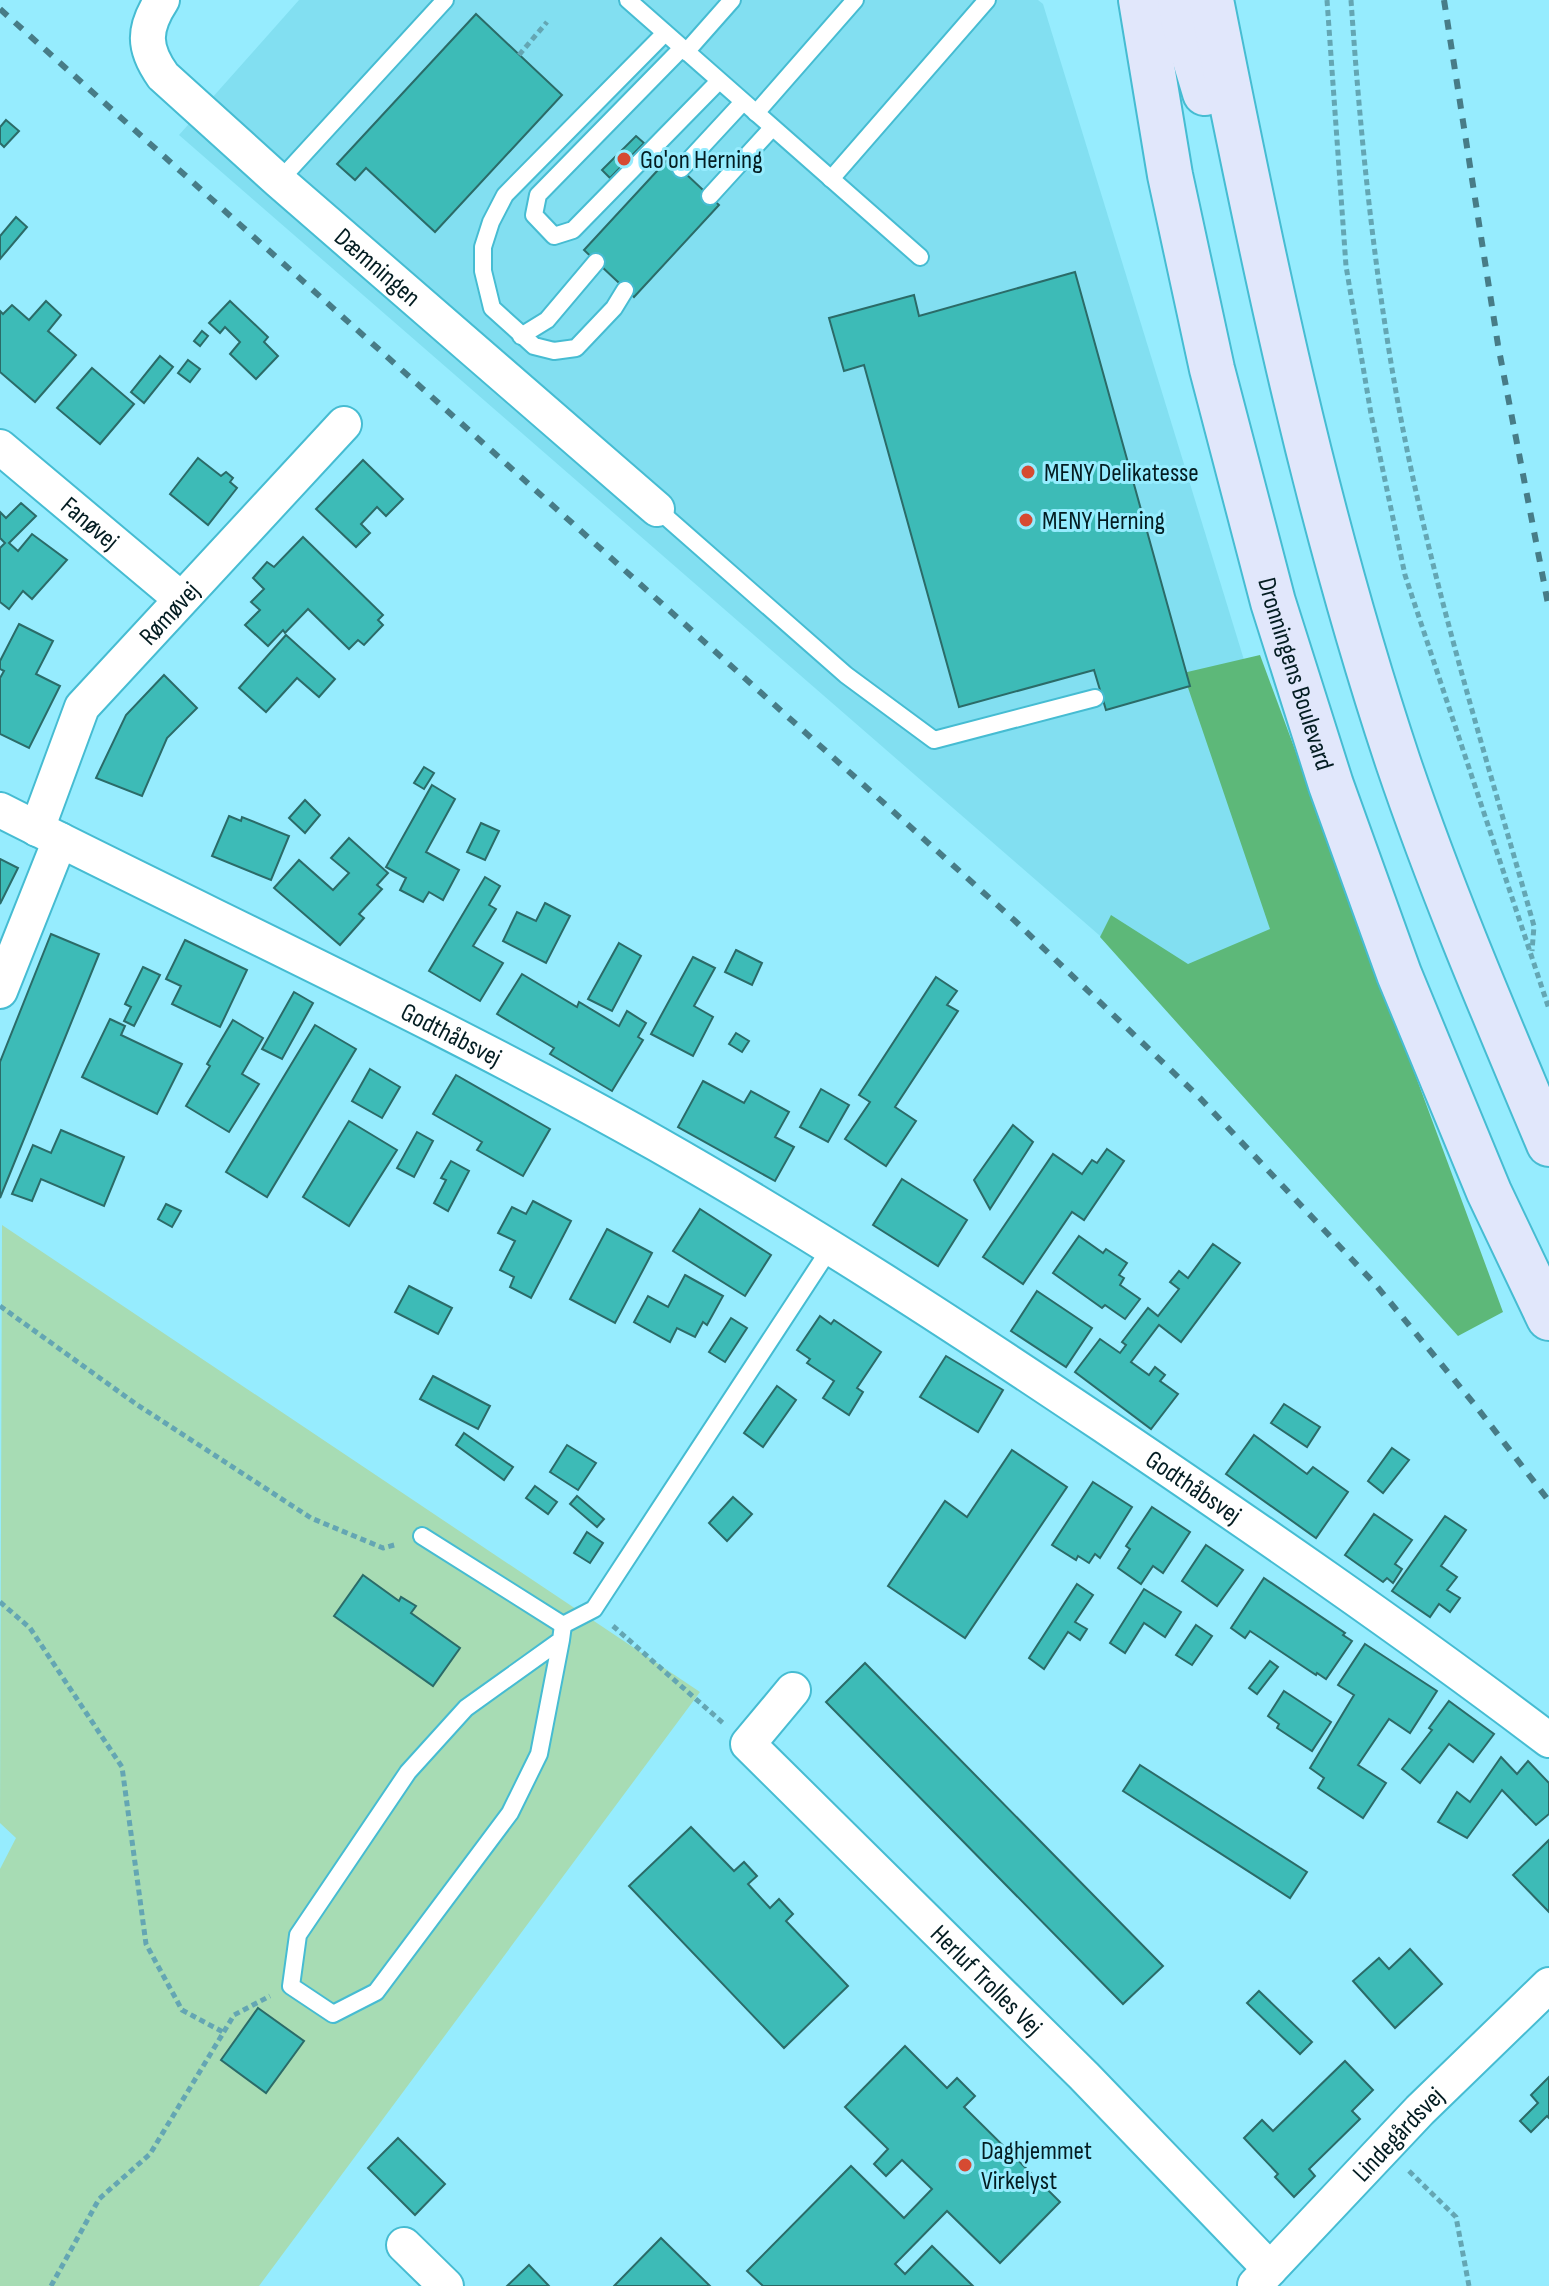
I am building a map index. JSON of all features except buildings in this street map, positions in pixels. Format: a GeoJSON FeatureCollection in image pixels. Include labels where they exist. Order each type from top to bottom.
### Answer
{"type":"FeatureCollection","features":[{"type":"Feature","properties":{"kind":"main road","name":"Dronningens Boulevard"},"geometry":{"type":"LineString","coordinates":[[1141,0],[1170,175],[1212,369],[1273,602],[1331,785],[1399,974],[1489,1192],[1549,1318]]}},
{"type":"Feature","properties":{"kind":"main road"},"geometry":{"type":"LineString","coordinates":[[1180,0],[1202,88],[1242,157]]}},
{"type":"Feature","properties":{"kind":"main road"},"geometry":{"type":"LineString","coordinates":[[1211,0],[1282,348],[1343,581],[1398,762],[1467,950],[1549,1144]]}},
{"type":"Feature","properties":{"kind":"street","name":"Dæmningen"},"geometry":{"type":"LineString","coordinates":[[162,0],[151,19],[148,37],[151,59],[163,76],[279,181],[657,509]]}},
{"type":"Feature","properties":{"kind":"street","name":"Rømøvej"},"geometry":{"type":"LineString","coordinates":[[49,835],[82,707],[344,424]]}},
{"type":"Feature","properties":{"kind":"street","name":"Fanøvej"},"geometry":{"type":"LineString","coordinates":[[0,447],[181,599]]}},
{"type":"Feature","properties":{"kind":"street","name":"Godthåbsvej"},"geometry":{"type":"LineString","coordinates":[[0,810],[405,1009],[655,1143],[831,1247],[1192,1485],[1425,1646],[1549,1740]]}},
{"type":"Feature","properties":{"kind":"street"},"geometry":{"type":"LineString","coordinates":[[0,991],[49,835]]}},
{"type":"Feature","properties":{"kind":"street"},"geometry":{"type":"LineString","coordinates":[[748,1744],[793,1690]]}},
{"type":"Feature","properties":{"kind":"street","name":"Herluf Trolles Vej"},"geometry":{"type":"LineString","coordinates":[[748,1744],[1084,2076],[1262,2278]]}},
{"type":"Feature","properties":{"kind":"street","name":"Lindegårdsvej"},"geometry":{"type":"LineString","coordinates":[[1262,2278],[1385,2148],[1549,1985]]}},
{"type":"Feature","properties":{"kind":"street"},"geometry":{"type":"LineString","coordinates":[[404,2245],[446,2286]]}},
{"type":"Feature","properties":{"kind":"lane"},"geometry":{"type":"LineString","coordinates":[[279,181],[445,0]]}},
{"type":"Feature","properties":{"kind":"lane"},"geometry":{"type":"LineString","coordinates":[[628,0],[920,257]]}},
{"type":"Feature","properties":{"kind":"lane"},"geometry":{"type":"LineString","coordinates":[[719,81],[573,230],[554,236],[534,215],[538,195],[732,0]]}},
{"type":"Feature","properties":{"kind":"lane"},"geometry":{"type":"LineString","coordinates":[[681,169],[750,108],[855,0]]}},
{"type":"Feature","properties":{"kind":"lane"},"geometry":{"type":"LineString","coordinates":[[831,179],[987,0]]}},
{"type":"Feature","properties":{"kind":"lane"},"geometry":{"type":"LineString","coordinates":[[625,290],[614,308],[576,348],[554,351],[534,346],[492,308],[483,271],[483,247],[505,195],[665,33]]}},
{"type":"Feature","properties":{"kind":"lane"},"geometry":{"type":"LineString","coordinates":[[710,196],[772,128]]}},
{"type":"Feature","properties":{"kind":"lane"},"geometry":{"type":"LineString","coordinates":[[521,336],[547,320],[596,262]]}},
{"type":"Feature","properties":{"kind":"lane"},"geometry":{"type":"LineString","coordinates":[[657,509],[846,675],[934,740],[1095,698]]}},
{"type":"Feature","properties":{"kind":"lane"},"geometry":{"type":"LineString","coordinates":[[562,1633],[539,1754],[510,1813],[376,1992],[333,2014],[291,1986],[298,1935],[408,1772],[466,1708],[562,1633],[594,1609],[831,1247]]}},
{"type":"Feature","properties":{"kind":"lane"},"geometry":{"type":"LineString","coordinates":[[422,1536],[562,1633]]}},
{"type":"Feature","properties":{"kind":"path"},"geometry":{"type":"LineString","coordinates":[[1327,0],[1346,266],[1374,429],[1405,575],[1549,1009]]}},
{"type":"Feature","properties":{"kind":"path"},"geometry":{"type":"LineString","coordinates":[[1351,0],[1374,259],[1396,393],[1447,621],[1534,926],[1532,956]]}},
{"type":"Feature","properties":{"kind":"path"},"geometry":{"type":"LineString","coordinates":[[519,55],[547,22]]}},
{"type":"Feature","properties":{"kind":"path"},"geometry":{"type":"LineString","coordinates":[[0,1306],[136,1404],[311,1518],[383,1548],[422,1536]]}},
{"type":"Feature","properties":{"kind":"path"},"geometry":{"type":"LineString","coordinates":[[0,1602],[30,1628],[122,1767],[146,1944],[182,2010],[223,2032]]}},
{"type":"Feature","properties":{"kind":"path"},"geometry":{"type":"LineString","coordinates":[[594,1609],[748,1744]]}},
{"type":"Feature","properties":{"kind":"path"},"geometry":{"type":"LineString","coordinates":[[51,2286],[99,2199],[150,2154],[234,2015],[291,1986]]}},
{"type":"Feature","properties":{"kind":"path"},"geometry":{"type":"LineString","coordinates":[[1385,2148],[1456,2217],[1469,2286]]}},
{"type":"Feature","properties":{"kind":"shaded area"},"geometry":{"type":"Polygon","coordinates":[[[299,0],[1038,0],[1043,4],[1328,934],[1168,995],[179,135],[299,0]]]}},
{"type":"Feature","properties":{"kind":"green space"},"geometry":{"type":"Polygon","coordinates":[[[1260,655],[1503,1312],[1458,1336],[1100,937],[1111,915],[1188,964],[1270,929],[1183,673],[1260,655]]]}},
{"type":"Feature","properties":{"kind":"green space"},"geometry":{"type":"Polygon","coordinates":[[[2,1225],[700,1692],[259,2286],[0,2286],[0,1869],[16,1838],[0,1823],[2,1225]]]}},
{"type":"Feature","properties":{"kind":"railway"},"geometry":{"type":"LineString","coordinates":[[1444,0],[1498,345],[1549,609]]}},
{"type":"Feature","properties":{"kind":"railway"},"geometry":{"type":"LineString","coordinates":[[0,9],[1014,920],[1198,1096],[1375,1284],[1549,1501]]}},
{"type":"Feature","properties":{"kind":"place","name":"Go'on Herning"},"geometry":{"type":"Point","coordinates":[624,159]}},
{"type":"Feature","properties":{"kind":"place","name":"MENY Delikatesse"},"geometry":{"type":"Point","coordinates":[1028,472]}},
{"type":"Feature","properties":{"kind":"place","name":"MENY Herning"},"geometry":{"type":"Point","coordinates":[1026,520]}},
{"type":"Feature","properties":{"kind":"place","name":"Daghjemmet Virkelyst"},"geometry":{"type":"Point","coordinates":[965,2165]}}]}
